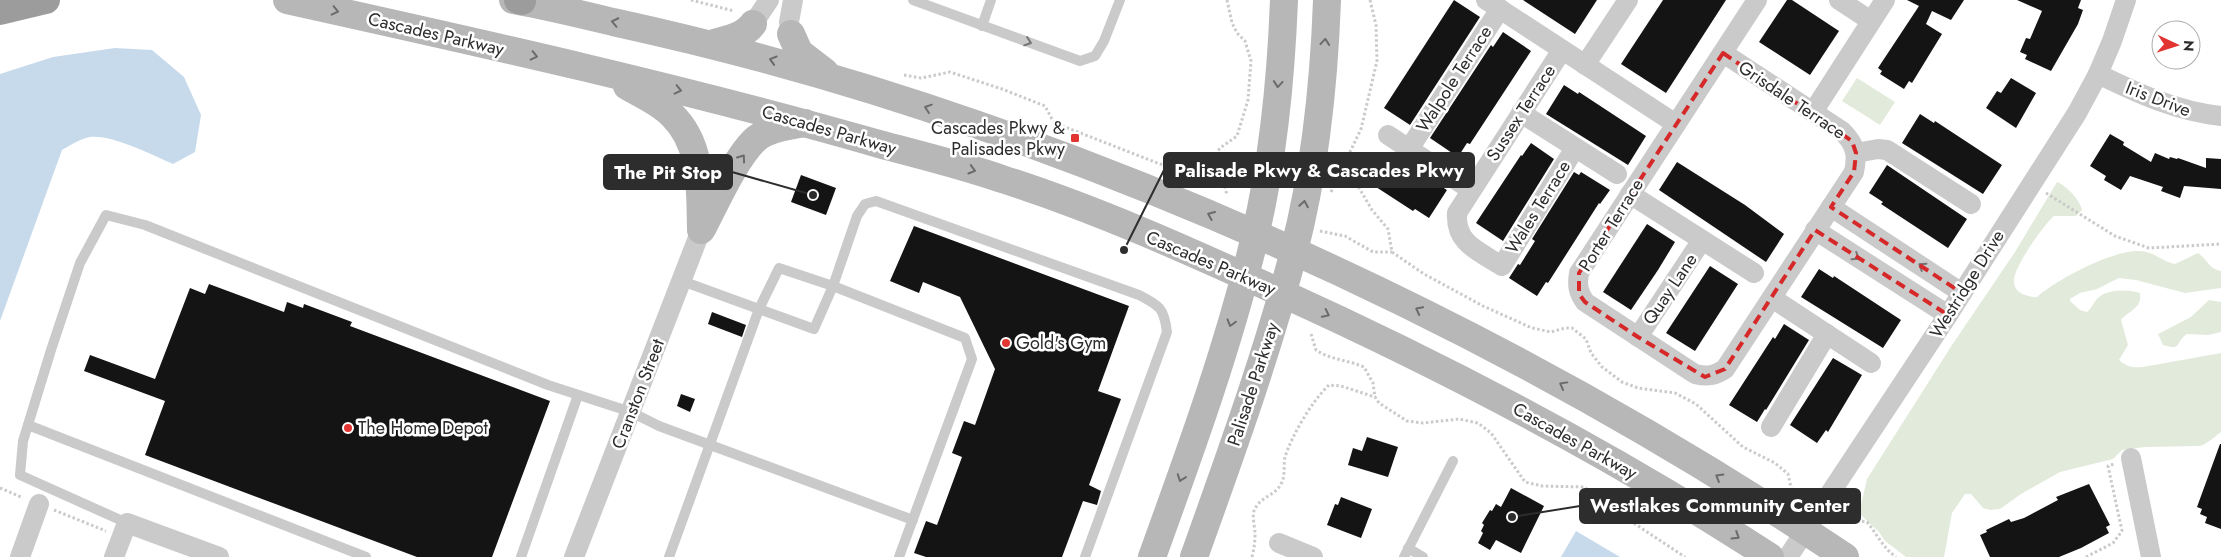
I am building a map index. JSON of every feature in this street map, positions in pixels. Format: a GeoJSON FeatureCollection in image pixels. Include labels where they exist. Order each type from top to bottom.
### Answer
{"type":"FeatureCollection","features":[{"type":"Feature","properties":{"kind":"highway"},"geometry":{"type":"LineString","coordinates":[[0,11],[46,0]]}},
{"type":"Feature","properties":{"kind":"main road","name":"Cascades Parkway"},"geometry":{"type":"LineString","coordinates":[[287,0],[597,70],[806,123],[1001,178],[1071,203],[1282,293],[1466,381],[1626,468],[1770,557]]}},
{"type":"Feature","properties":{"kind":"main road"},"geometry":{"type":"LineString","coordinates":[[518,0],[710,44],[912,102],[1069,157],[1294,251],[1490,346],[1590,400],[1805,530],[1845,557]]}},
{"type":"Feature","properties":{"kind":"main road"},"geometry":{"type":"LineString","coordinates":[[1152,557],[1200,424],[1255,235],[1277,100],[1284,0]]}},
{"type":"Feature","properties":{"kind":"main road","name":"Palisade Parkway"},"geometry":{"type":"LineString","coordinates":[[1194,557],[1257,379],[1294,251],[1312,162],[1322,81],[1327,0]]}},
{"type":"Feature","properties":{"kind":"main road"},"geometry":{"type":"LineString","coordinates":[[710,44],[733,38],[748,31],[748,20]]}},
{"type":"Feature","properties":{"kind":"main road"},"geometry":{"type":"LineString","coordinates":[[791,34],[799,52],[809,62],[835,79]]}},
{"type":"Feature","properties":{"kind":"main road"},"geometry":{"type":"LineString","coordinates":[[597,70],[653,100],[672,114],[687,133],[696,154],[700,182],[701,230]]}},
{"type":"Feature","properties":{"kind":"main road"},"geometry":{"type":"LineString","coordinates":[[701,230],[729,176],[757,138],[772,130],[806,123]]}},
{"type":"Feature","properties":{"kind":"street"},"geometry":{"type":"LineString","coordinates":[[748,20],[769,0]]}},
{"type":"Feature","properties":{"kind":"street"},"geometry":{"type":"LineString","coordinates":[[791,34],[789,22],[793,0]]}},
{"type":"Feature","properties":{"kind":"street"},"geometry":{"type":"LineString","coordinates":[[1585,65],[1628,0]]}},
{"type":"Feature","properties":{"kind":"street","name":"Porter Terrace"},"geometry":{"type":"LineString","coordinates":[[1757,0],[1580,272],[1577,283],[1579,294],[1585,302],[1695,374],[1704,377],[1715,375],[1725,369],[1815,230]]}},
{"type":"Feature","properties":{"kind":"street"},"geometry":{"type":"LineString","coordinates":[[1839,0],[1871,21]]}},
{"type":"Feature","properties":{"kind":"street"},"geometry":{"type":"LineString","coordinates":[[1812,112],[1885,0]]}},
{"type":"Feature","properties":{"kind":"street","name":"Westridge Drive"},"geometry":{"type":"LineString","coordinates":[[1788,557],[1948,316],[2077,113],[2098,74],[2126,0]]}},
{"type":"Feature","properties":{"kind":"street"},"geometry":{"type":"LineString","coordinates":[[1495,4],[1676,124]]}},
{"type":"Feature","properties":{"kind":"street","name":"Walpole Terrace"},"geometry":{"type":"LineString","coordinates":[[1409,149],[1495,4]]}},
{"type":"Feature","properties":{"kind":"street","name":"Sussex Terrace"},"geometry":{"type":"LineString","coordinates":[[1502,266],[1461,237],[1456,226],[1457,213],[1562,50]]}},
{"type":"Feature","properties":{"kind":"street","name":"Grisdale Terrace"},"geometry":{"type":"LineString","coordinates":[[1723,53],[1842,131],[1852,141],[1856,153],[1854,172],[1815,230]]}},
{"type":"Feature","properties":{"kind":"street","name":"Iris Drive"},"geometry":{"type":"LineString","coordinates":[[2098,74],[2168,106],[2198,114],[2221,116]]}},
{"type":"Feature","properties":{"kind":"street","name":"Wales Terrace"},"geometry":{"type":"LineString","coordinates":[[1521,113],[1617,174]]}},
{"type":"Feature","properties":{"kind":"street","name":"Walpole Terrace"},"geometry":{"type":"LineString","coordinates":[[1388,135],[1471,190]]}},
{"type":"Feature","properties":{"kind":"street","name":"Wales Terrace"},"geometry":{"type":"LineString","coordinates":[[1502,266],[1575,148]]}},
{"type":"Feature","properties":{"kind":"street"},"geometry":{"type":"LineString","coordinates":[[1856,153],[1878,149],[1887,150],[1971,204]]}},
{"type":"Feature","properties":{"kind":"street","name":"Quay Lane"},"geometry":{"type":"LineString","coordinates":[[1630,194],[1754,273]]}},
{"type":"Feature","properties":{"kind":"street"},"geometry":{"type":"LineString","coordinates":[[1831,207],[1962,293]]}},
{"type":"Feature","properties":{"kind":"street","name":"Cranston Street"},"geometry":{"type":"LineString","coordinates":[[574,557],[701,230]]}},
{"type":"Feature","properties":{"kind":"street"},"geometry":{"type":"LineString","coordinates":[[1815,230],[1948,316]]}},
{"type":"Feature","properties":{"kind":"street","name":"Quay Lane"},"geometry":{"type":"LineString","coordinates":[[1638,337],[1702,240]]}},
{"type":"Feature","properties":{"kind":"street"},"geometry":{"type":"LineString","coordinates":[[1772,298],[1871,363]]}},
{"type":"Feature","properties":{"kind":"street"},"geometry":{"type":"LineString","coordinates":[[1770,427],[1827,334]]}},
{"type":"Feature","properties":{"kind":"street"},"geometry":{"type":"LineString","coordinates":[[2132,459],[2151,557]]}},
{"type":"Feature","properties":{"kind":"street"},"geometry":{"type":"LineString","coordinates":[[20,557],[39,504]]}},
{"type":"Feature","properties":{"kind":"street"},"geometry":{"type":"LineString","coordinates":[[114,557],[124,530],[219,557]]}},
{"type":"Feature","properties":{"kind":"street"},"geometry":{"type":"LineString","coordinates":[[1279,543],[1313,557]]}},
{"type":"Feature","properties":{"kind":"lane"},"geometry":{"type":"LineString","coordinates":[[913,0],[1080,60],[1095,56],[1104,41],[1120,0]]}},
{"type":"Feature","properties":{"kind":"lane"},"geometry":{"type":"LineString","coordinates":[[982,26],[991,0]]}},
{"type":"Feature","properties":{"kind":"lane"},"geometry":{"type":"LineString","coordinates":[[682,281],[814,329],[833,286],[857,216],[865,204],[876,201],[1155,303],[1165,315],[1167,332],[1085,557]]}},
{"type":"Feature","properties":{"kind":"lane"},"geometry":{"type":"LineString","coordinates":[[124,530],[20,475],[23,441],[80,263],[106,215],[146,225],[548,385],[631,412],[659,426],[913,520]]}},
{"type":"Feature","properties":{"kind":"lane"},"geometry":{"type":"LineString","coordinates":[[669,557],[759,309],[779,268],[833,286],[965,338],[972,359],[899,557]]}},
{"type":"Feature","properties":{"kind":"lane"},"geometry":{"type":"LineString","coordinates":[[521,557],[578,395]]}},
{"type":"Feature","properties":{"kind":"lane"},"geometry":{"type":"LineString","coordinates":[[28,425],[366,557]]}},
{"type":"Feature","properties":{"kind":"lane"},"geometry":{"type":"LineString","coordinates":[[1423,557],[1406,552],[1453,461]]}},
{"type":"Feature","properties":{"kind":"path"},"geometry":{"type":"LineString","coordinates":[[691,0],[735,12],[748,20]]}},
{"type":"Feature","properties":{"kind":"path"},"geometry":{"type":"LineString","coordinates":[[897,73],[922,78],[950,72],[1002,89],[1045,106],[1053,121],[1065,128],[1160,164],[1171,166],[1186,165],[1210,158],[1237,136],[1248,100],[1251,60],[1245,41],[1237,33],[1232,23],[1227,0]]}},
{"type":"Feature","properties":{"kind":"path"},"geometry":{"type":"LineString","coordinates":[[1370,0],[1376,25],[1377,62],[1361,129],[1349,154],[1348,168],[1372,210],[1388,229],[1392,252]]}},
{"type":"Feature","properties":{"kind":"path"},"geometry":{"type":"LineString","coordinates":[[1216,154],[1227,196]]}},
{"type":"Feature","properties":{"kind":"path"},"geometry":{"type":"LineString","coordinates":[[1330,193],[1336,181],[1348,168]]}},
{"type":"Feature","properties":{"kind":"path"},"geometry":{"type":"LineString","coordinates":[[2031,183],[2115,236],[2149,248],[2221,244]]}},
{"type":"Feature","properties":{"kind":"path"},"geometry":{"type":"LineString","coordinates":[[1319,231],[1344,236],[1373,252],[1392,252],[1424,274],[1483,306],[1532,328],[1551,332],[1572,328],[1586,339],[1592,353],[1602,367],[1622,382],[1638,388],[1675,393],[1696,404],[1743,447],[1775,463],[1788,474],[1793,496],[1847,519],[1867,522],[1876,532],[1886,550],[1896,557]]}},
{"type":"Feature","properties":{"kind":"path"},"geometry":{"type":"LineString","coordinates":[[1311,334],[1316,350],[1328,358],[1347,360],[1364,367],[1372,382],[1375,397]]}},
{"type":"Feature","properties":{"kind":"path"},"geometry":{"type":"LineString","coordinates":[[2086,557],[2113,544],[2122,531],[2108,466],[2132,459]]}},
{"type":"Feature","properties":{"kind":"path"},"geometry":{"type":"LineString","coordinates":[[0,488],[39,504],[124,530]]}},
{"type":"Feature","properties":{"kind":"highlighted area"},"geometry":{"type":"Polygon","coordinates":[[[1723,53],[1852,141],[1856,153],[1854,172],[1831,207],[1962,293],[1948,315],[1815,230],[1725,369],[1705,377],[1638,337],[1585,302],[1579,294],[1579,273],[1723,53]]]}},
{"type":"Feature","properties":{"kind":"green space"},"geometry":{"type":"Polygon","coordinates":[[[1857,78],[1895,102],[1880,125],[1842,101],[1857,78]]]}},
{"type":"Feature","properties":{"kind":"green space"},"geometry":{"type":"Polygon","coordinates":[[[2057,182],[2072,194],[2079,202],[2082,210],[2076,216],[2054,216],[2049,221],[2030,246],[2019,265],[2014,280],[2016,288],[2025,295],[2037,297],[2073,273],[2105,259],[2135,251],[2153,254],[2175,264],[2198,253],[2211,266],[2221,271],[2221,288],[2185,293],[2136,280],[2119,278],[2097,289],[2080,293],[2070,299],[2070,301],[2080,310],[2087,312],[2097,299],[2106,293],[2130,291],[2140,293],[2137,306],[2121,320],[2128,345],[2119,360],[2127,366],[2143,367],[2221,353],[2221,432],[2209,442],[2200,446],[2145,447],[2122,450],[2113,459],[2060,472],[2021,494],[2000,509],[1991,510],[1983,508],[1971,494],[1965,494],[1952,513],[1944,557],[1906,557],[1885,541],[1879,532],[1861,515],[1860,509],[1867,479],[1952,345],[2015,252],[2057,182]]]}},
{"type":"Feature","properties":{"kind":"green space"},"geometry":{"type":"Polygon","coordinates":[[[2209,300],[2221,302],[2221,332],[2208,335],[2187,334],[2176,347],[2163,345],[2158,334],[2191,317],[2209,300]]]}},
{"type":"Feature","properties":{"kind":"water"},"geometry":{"type":"Polygon","coordinates":[[[115,48],[152,50],[184,77],[201,115],[195,152],[173,164],[132,146],[99,137],[82,139],[62,150],[0,321],[0,74],[53,57],[115,48]]]}},
{"type":"Feature","properties":{"kind":"water"},"geometry":{"type":"Polygon","coordinates":[[[1576,531],[1620,557],[1561,557],[1576,531]]]}},
{"type":"Feature","properties":{"kind":"building"},"geometry":{"type":"Polygon","coordinates":[[[1454,0],[1480,17],[1410,125],[1384,108],[1454,0]]]}},
{"type":"Feature","properties":{"kind":"building"},"geometry":{"type":"Polygon","coordinates":[[[1523,0],[1597,0],[1575,34],[1523,0]]]}},
{"type":"Feature","properties":{"kind":"building"},"geometry":{"type":"Polygon","coordinates":[[[1663,0],[1726,0],[1666,93],[1621,64],[1663,0]]]}},
{"type":"Feature","properties":{"kind":"building"},"geometry":{"type":"Polygon","coordinates":[[[1787,0],[1792,0],[1839,31],[1810,75],[1759,42],[1787,0]]]}},
{"type":"Feature","properties":{"kind":"building"},"geometry":{"type":"Polygon","coordinates":[[[1907,0],[1964,0],[1951,20],[1932,11],[1926,24],[1942,34],[1912,83],[1909,81],[1904,89],[1880,74],[1882,71],[1878,68],[1919,6],[1907,0]]]}},
{"type":"Feature","properties":{"kind":"building"},"geometry":{"type":"Polygon","coordinates":[[[2017,0],[2081,0],[2078,8],[2083,10],[2078,24],[2051,71],[2025,59],[2027,55],[2020,52],[2026,38],[2030,39],[2042,11],[2017,0]]]}},
{"type":"Feature","properties":{"kind":"building"},"geometry":{"type":"Polygon","coordinates":[[[1503,32],[1531,51],[1470,144],[1467,143],[1458,157],[1430,138],[1491,45],[1493,47],[1503,32]]]}},
{"type":"Feature","properties":{"kind":"building"},"geometry":{"type":"Polygon","coordinates":[[[2011,78],[2036,93],[2016,128],[1986,108],[1997,91],[2001,93],[2011,78]]]}},
{"type":"Feature","properties":{"kind":"building"},"geometry":{"type":"Polygon","coordinates":[[[1564,85],[1578,94],[1579,92],[1646,136],[1628,165],[1546,114],[1564,85]]]}},
{"type":"Feature","properties":{"kind":"building"},"geometry":{"type":"Polygon","coordinates":[[[1920,114],[1934,123],[1935,121],[2002,165],[1983,194],[1902,143],[1920,114]]]}},
{"type":"Feature","properties":{"kind":"building"},"geometry":{"type":"Polygon","coordinates":[[[2110,134],[2124,142],[2123,145],[2151,162],[2155,153],[2169,159],[2170,157],[2178,158],[2206,168],[2206,158],[2221,159],[2221,189],[2184,186],[2180,198],[2161,191],[2163,187],[2130,176],[2121,190],[2104,180],[2106,176],[2090,166],[2110,134]]]}},
{"type":"Feature","properties":{"kind":"building"},"geometry":{"type":"Polygon","coordinates":[[[1531,143],[1554,159],[1503,241],[1476,223],[1531,143]]]}},
{"type":"Feature","properties":{"kind":"building"},"geometry":{"type":"Polygon","coordinates":[[[1392,156],[1447,190],[1429,218],[1415,209],[1413,211],[1373,185],[1392,156]]]}},
{"type":"Feature","properties":{"kind":"building"},"geometry":{"type":"Polygon","coordinates":[[[1677,162],[1745,205],[1784,234],[1766,262],[1659,190],[1677,162]]]}},
{"type":"Feature","properties":{"kind":"building"},"geometry":{"type":"Polygon","coordinates":[[[1887,165],[1967,219],[1948,248],[1881,204],[1883,202],[1869,193],[1887,165]]]}},
{"type":"Feature","properties":{"kind":"building"},"geometry":{"type":"Polygon","coordinates":[[[1574,172],[1579,175],[1581,172],[1610,190],[1599,203],[1548,283],[1546,282],[1537,296],[1509,278],[1518,264],[1520,265],[1535,241],[1532,239],[1574,172]]]}},
{"type":"Feature","properties":{"kind":"building"},"geometry":{"type":"Polygon","coordinates":[[[801,175],[836,188],[826,215],[791,202],[801,175]]]}},
{"type":"Feature","properties":{"kind":"building"},"geometry":{"type":"Polygon","coordinates":[[[1647,224],[1675,242],[1631,310],[1603,292],[1647,224]]]}},
{"type":"Feature","properties":{"kind":"building"},"geometry":{"type":"Polygon","coordinates":[[[914,226],[1129,306],[1098,391],[1121,399],[1089,485],[1101,491],[1097,505],[1083,501],[1062,557],[926,557],[914,553],[926,521],[937,525],[962,457],[952,453],[964,421],[975,425],[995,369],[960,297],[923,282],[919,293],[890,281],[914,226]]]}},
{"type":"Feature","properties":{"kind":"building"},"geometry":{"type":"Polygon","coordinates":[[[1710,266],[1738,284],[1695,351],[1666,333],[1710,266]]]}},
{"type":"Feature","properties":{"kind":"building"},"geometry":{"type":"Polygon","coordinates":[[[1819,269],[1833,278],[1834,276],[1901,320],[1883,348],[1801,297],[1819,269]]]}},
{"type":"Feature","properties":{"kind":"building","name":"The Home Depot"},"geometry":{"type":"Polygon","coordinates":[[[209,284],[284,312],[287,302],[303,308],[304,304],[352,322],[350,326],[550,401],[492,557],[417,557],[145,455],[165,401],[84,371],[90,355],[155,379],[190,288],[205,294],[209,284]]]}},
{"type":"Feature","properties":{"kind":"building"},"geometry":{"type":"Polygon","coordinates":[[[712,312],[746,325],[742,337],[708,324],[712,312]]]}},
{"type":"Feature","properties":{"kind":"building"},"geometry":{"type":"Polygon","coordinates":[[[1784,324],[1809,340],[1757,422],[1729,405],[1773,337],[1775,339],[1784,324]]]}},
{"type":"Feature","properties":{"kind":"building"},"geometry":{"type":"Polygon","coordinates":[[[1833,358],[1862,375],[1828,432],[1826,430],[1817,443],[1790,425],[1833,358]]]}},
{"type":"Feature","properties":{"kind":"building"},"geometry":{"type":"Polygon","coordinates":[[[681,394],[695,399],[690,412],[677,406],[681,394]]]}},
{"type":"Feature","properties":{"kind":"building"},"geometry":{"type":"Polygon","coordinates":[[[1367,437],[1398,447],[1388,477],[1348,465],[1353,448],[1362,451],[1367,437]]]}},
{"type":"Feature","properties":{"kind":"building"},"geometry":{"type":"Polygon","coordinates":[[[2220,444],[2221,529],[2205,523],[2207,517],[2200,514],[2202,509],[2197,507],[2220,444]]]}},
{"type":"Feature","properties":{"kind":"building"},"geometry":{"type":"Polygon","coordinates":[[[2089,484],[2110,525],[2106,527],[2109,533],[2059,557],[1990,557],[1980,535],[1987,532],[1986,530],[2009,519],[2011,522],[2024,518],[2058,500],[2056,497],[2089,484]]]}},
{"type":"Feature","properties":{"kind":"building"},"geometry":{"type":"Polygon","coordinates":[[[1511,488],[1544,506],[1521,553],[1496,540],[1490,550],[1478,543],[1483,533],[1481,531],[1484,525],[1482,523],[1496,504],[1501,507],[1511,488]]]}},
{"type":"Feature","properties":{"kind":"building"},"geometry":{"type":"Polygon","coordinates":[[[1341,497],[1372,509],[1361,538],[1327,525],[1335,504],[1338,505],[1341,497]]]}},
{"type":"Feature","properties":{"kind":"place","name":"Cascades Pkwy & Palisades Pkwy"},"geometry":{"type":"Point","coordinates":[1075,138]}},
{"type":"Feature","properties":{"kind":"place","name":"The Pit Stop"},"geometry":{"type":"Point","coordinates":[813,195]}},
{"type":"Feature","properties":{"kind":"place","name":"Palisade Pkwy & Cascades Pkwy"},"geometry":{"type":"Point","coordinates":[1124,250]}},
{"type":"Feature","properties":{"kind":"place","name":"Gold's Gym"},"geometry":{"type":"Point","coordinates":[1006,343]}},
{"type":"Feature","properties":{"kind":"place","name":"The Home Depot"},"geometry":{"type":"Point","coordinates":[348,428]}},
{"type":"Feature","properties":{"kind":"place","name":"Westlakes Community Center"},"geometry":{"type":"Point","coordinates":[1512,517]}}]}
